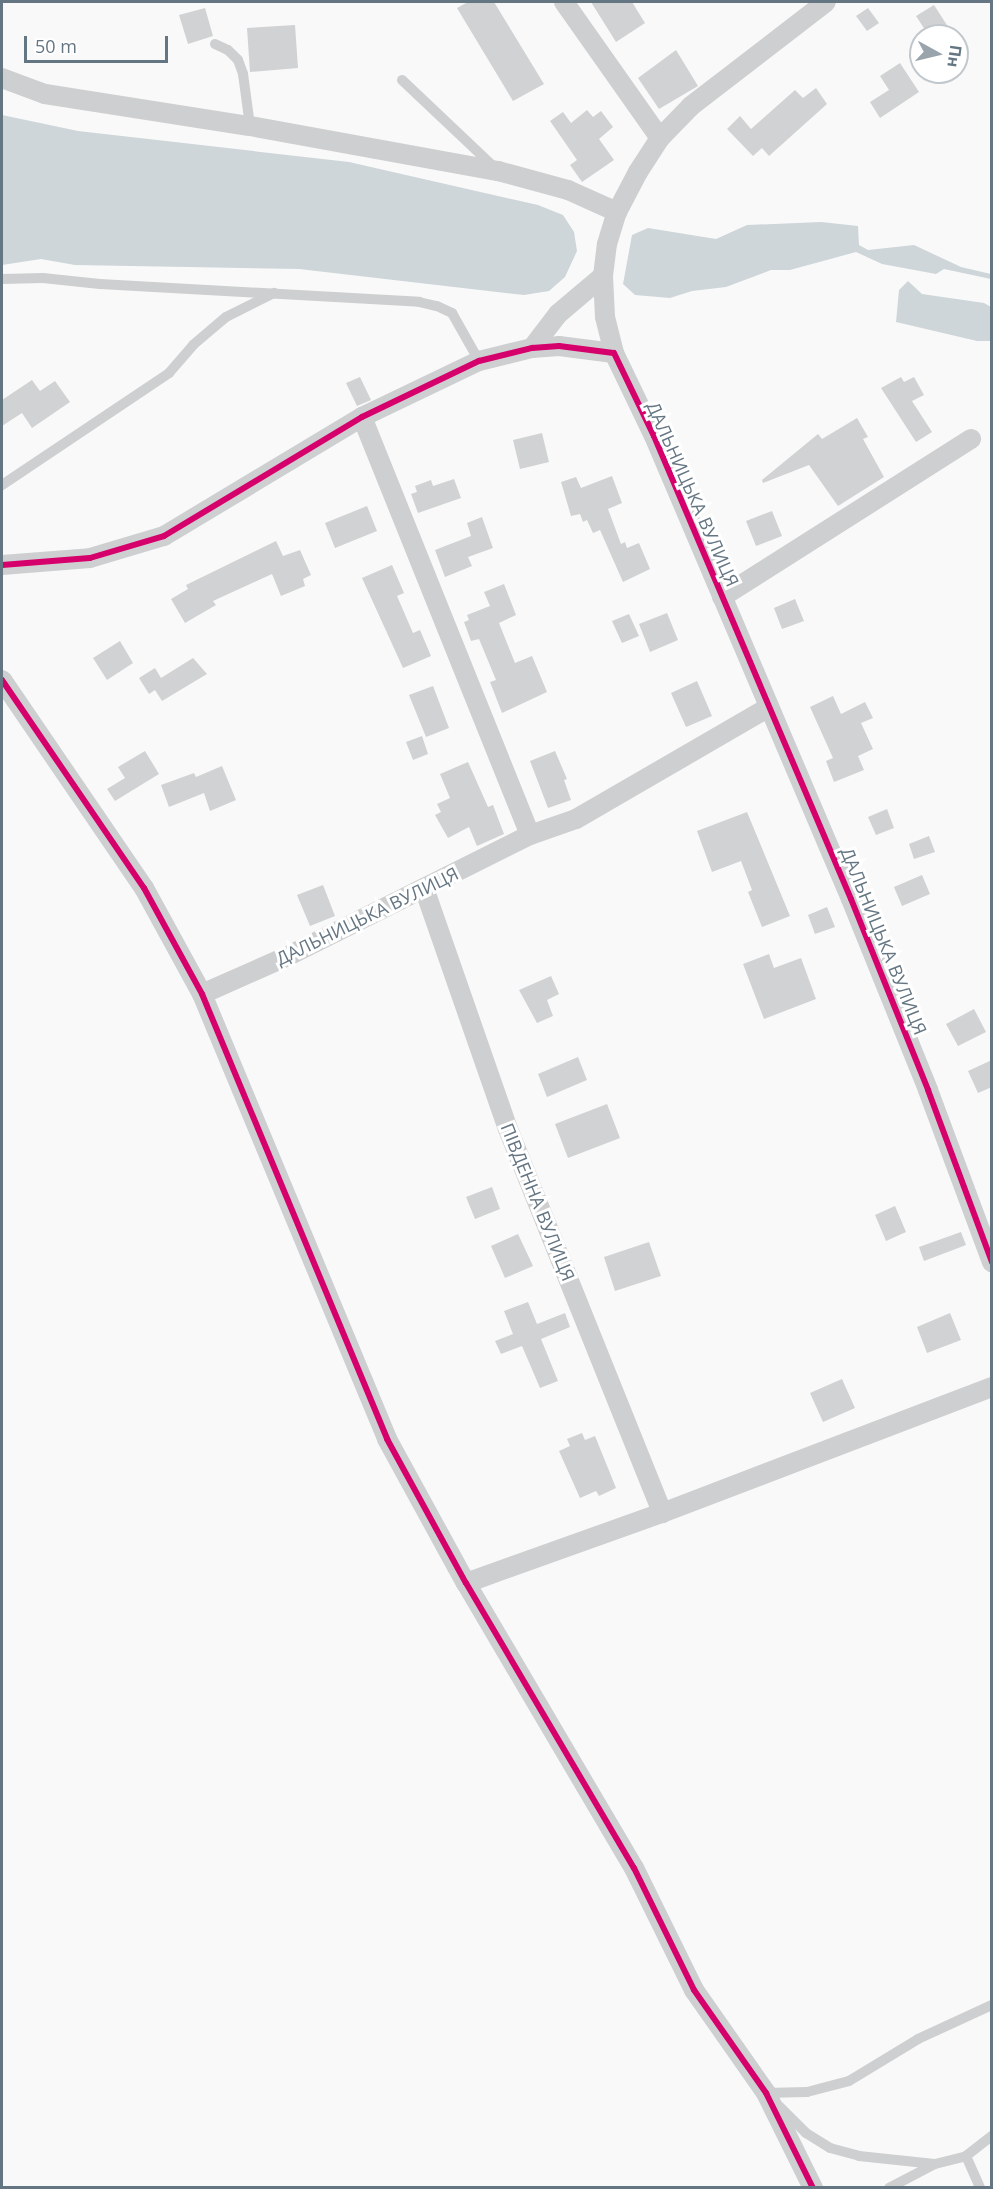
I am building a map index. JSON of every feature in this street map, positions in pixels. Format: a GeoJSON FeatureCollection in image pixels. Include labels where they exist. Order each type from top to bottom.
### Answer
{"type":"FeatureCollection","features":[{"type":"Feature","properties":{"kind":"street"},"geometry":{"type":"LineString","coordinates":[[564,2],[660,138]]}},
{"type":"Feature","properties":{"kind":"street","name":"ДАЛЬНИЦЬКА ВУЛИЦЯ"},"geometry":{"type":"LineString","coordinates":[[826,2],[691,106],[660,138],[617,212],[607,244],[603,276],[605,317],[614,354],[654,436],[851,899],[907,1037],[992,1262]]}},
{"type":"Feature","properties":{"kind":"street"},"geometry":{"type":"LineString","coordinates":[[2,78],[45,94],[250,126],[498,171],[568,190],[617,212]]}},
{"type":"Feature","properties":{"kind":"street"},"geometry":{"type":"LineString","coordinates":[[532,348],[558,314],[603,276]]}},
{"type":"Feature","properties":{"kind":"street"},"geometry":{"type":"LineString","coordinates":[[2,565],[90,558],[164,536],[362,417],[479,361],[532,348],[559,346],[614,354]]}},
{"type":"Feature","properties":{"kind":"street"},"geometry":{"type":"LineString","coordinates":[[362,417],[530,835]]}},
{"type":"Feature","properties":{"kind":"street"},"geometry":{"type":"LineString","coordinates":[[722,597],[970,439]]}},
{"type":"Feature","properties":{"kind":"street"},"geometry":{"type":"LineString","coordinates":[[2,680],[144,888],[202,994],[387,1439],[466,1583],[634,1868],[694,1990],[766,2093],[813,2187]]}},
{"type":"Feature","properties":{"kind":"street","name":"ДАЛЬНИЦЬКА ВУЛИЦЯ"},"geometry":{"type":"LineString","coordinates":[[202,994],[290,955],[530,835],[576,819],[769,707]]}},
{"type":"Feature","properties":{"kind":"street","name":"ПІВДЕННА ВУЛИЦЯ"},"geometry":{"type":"LineString","coordinates":[[423,888],[508,1129],[662,1513]]}},
{"type":"Feature","properties":{"kind":"street"},"geometry":{"type":"LineString","coordinates":[[466,1583],[662,1513],[992,1387]]}},
{"type":"Feature","properties":{"kind":"lane"},"geometry":{"type":"LineString","coordinates":[[215,44],[228,50],[238,60],[243,74],[250,126]]}},
{"type":"Feature","properties":{"kind":"lane"},"geometry":{"type":"LineString","coordinates":[[402,80],[498,171]]}},
{"type":"Feature","properties":{"kind":"lane"},"geometry":{"type":"LineString","coordinates":[[2,279],[43,278],[418,302],[437,306],[452,313],[479,361]]}},
{"type":"Feature","properties":{"kind":"lane"},"geometry":{"type":"LineString","coordinates":[[2,485],[169,373],[193,345],[226,317],[274,293]]}},
{"type":"Feature","properties":{"kind":"lane"},"geometry":{"type":"LineString","coordinates":[[766,2093],[807,2092],[849,2081],[918,2039],[992,2005]]}},
{"type":"Feature","properties":{"kind":"lane"},"geometry":{"type":"LineString","coordinates":[[766,2093],[806,2133],[831,2148],[859,2156],[935,2164]]}},
{"type":"Feature","properties":{"kind":"lane"},"geometry":{"type":"LineString","coordinates":[[889,2187],[935,2164],[966,2156],[992,2136]]}},
{"type":"Feature","properties":{"kind":"lane"},"geometry":{"type":"LineString","coordinates":[[966,2156],[980,2187]]}},
{"type":"Feature","properties":{"kind":"shaded area"},"geometry":{"type":"Polygon","coordinates":[[[2,115],[78,131],[349,162],[538,205],[563,215],[574,232],[577,251],[565,277],[549,291],[524,295],[299,269],[75,265],[41,259],[2,265],[2,115]]]}},
{"type":"Feature","properties":{"kind":"shaded area"},"geometry":{"type":"Polygon","coordinates":[[[821,222],[858,226],[859,245],[868,250],[914,245],[961,267],[991,274],[991,279],[944,269],[936,274],[882,264],[856,252],[790,270],[771,270],[726,287],[692,291],[670,298],[635,295],[623,284],[632,235],[648,228],[716,239],[747,225],[821,222]]]}},
{"type":"Feature","properties":{"kind":"shaded area"},"geometry":{"type":"Polygon","coordinates":[[[908,281],[922,294],[984,303],[991,307],[991,341],[977,341],[896,322],[899,290],[908,281]]]}},
{"type":"Feature","properties":{"kind":"building"},"geometry":{"type":"Polygon","coordinates":[[[468,2],[494,2],[544,84],[513,101],[457,8],[468,2]]]}},
{"type":"Feature","properties":{"kind":"building"},"geometry":{"type":"Polygon","coordinates":[[[591,2],[632,2],[645,23],[616,42],[591,2]]]}},
{"type":"Feature","properties":{"kind":"building"},"geometry":{"type":"Polygon","coordinates":[[[934,5],[946,24],[921,24],[916,16],[934,5]]]}},
{"type":"Feature","properties":{"kind":"building"},"geometry":{"type":"Polygon","coordinates":[[[205,8],[213,36],[188,44],[179,15],[205,8]]]}},
{"type":"Feature","properties":{"kind":"building"},"geometry":{"type":"Polygon","coordinates":[[[868,8],[879,23],[867,31],[856,16],[868,8]]]}},
{"type":"Feature","properties":{"kind":"building"},"geometry":{"type":"Polygon","coordinates":[[[295,25],[298,68],[250,72],[247,28],[295,25]]]}},
{"type":"Feature","properties":{"kind":"building"},"geometry":{"type":"Polygon","coordinates":[[[676,50],[698,86],[659,109],[638,78],[676,50]]]}},
{"type":"Feature","properties":{"kind":"building"},"geometry":{"type":"Polygon","coordinates":[[[900,63],[909,77],[909,84],[914,84],[919,92],[880,118],[870,102],[889,90],[880,76],[900,63]]]}},
{"type":"Feature","properties":{"kind":"building"},"geometry":{"type":"Polygon","coordinates":[[[816,88],[827,104],[769,156],[762,148],[753,156],[727,129],[740,116],[751,129],[795,90],[803,98],[816,88]]]}},
{"type":"Feature","properties":{"kind":"building"},"geometry":{"type":"Polygon","coordinates":[[[587,110],[593,117],[601,111],[613,127],[599,139],[614,160],[582,182],[570,165],[577,160],[550,121],[563,112],[571,123],[587,110]]]}},
{"type":"Feature","properties":{"kind":"building"},"geometry":{"type":"Polygon","coordinates":[[[360,377],[371,400],[357,406],[346,383],[360,377]]]}},
{"type":"Feature","properties":{"kind":"building"},"geometry":{"type":"Polygon","coordinates":[[[901,377],[904,382],[914,377],[924,395],[912,401],[932,432],[916,442],[881,388],[901,377]]]}},
{"type":"Feature","properties":{"kind":"building"},"geometry":{"type":"Polygon","coordinates":[[[32,380],[40,391],[55,381],[70,402],[32,428],[22,413],[2,426],[2,400],[32,380]]]}},
{"type":"Feature","properties":{"kind":"building"},"geometry":{"type":"Polygon","coordinates":[[[857,418],[868,437],[863,439],[884,477],[838,506],[809,465],[763,483],[762,480],[818,434],[822,439],[857,418]]]}},
{"type":"Feature","properties":{"kind":"building"},"geometry":{"type":"Polygon","coordinates":[[[542,433],[549,462],[520,469],[513,440],[542,433]]]}},
{"type":"Feature","properties":{"kind":"building"},"geometry":{"type":"Polygon","coordinates":[[[612,476],[622,503],[608,509],[621,544],[625,542],[627,548],[639,543],[650,569],[623,582],[600,530],[593,533],[587,520],[583,522],[580,514],[571,516],[561,482],[576,477],[581,488],[612,476]]]}},
{"type":"Feature","properties":{"kind":"building"},"geometry":{"type":"Polygon","coordinates":[[[454,479],[461,498],[418,513],[411,494],[417,492],[415,486],[431,480],[433,486],[454,479]]]}},
{"type":"Feature","properties":{"kind":"building"},"geometry":{"type":"Polygon","coordinates":[[[367,506],[377,531],[335,548],[325,523],[367,506]]]}},
{"type":"Feature","properties":{"kind":"building"},"geometry":{"type":"Polygon","coordinates":[[[772,511],[782,536],[756,546],[746,521],[772,511]]]}},
{"type":"Feature","properties":{"kind":"building"},"geometry":{"type":"Polygon","coordinates":[[[482,517],[493,548],[468,557],[472,566],[445,577],[435,550],[471,536],[467,523],[482,517]]]}},
{"type":"Feature","properties":{"kind":"building"},"geometry":{"type":"Polygon","coordinates":[[[276,541],[283,556],[300,550],[311,575],[303,579],[305,586],[281,596],[272,574],[213,601],[216,605],[185,623],[171,599],[188,589],[186,585],[276,541]]]}},
{"type":"Feature","properties":{"kind":"building"},"geometry":{"type":"Polygon","coordinates":[[[392,565],[404,593],[397,596],[413,633],[420,630],[431,656],[403,668],[362,578],[392,565]]]}},
{"type":"Feature","properties":{"kind":"building"},"geometry":{"type":"Polygon","coordinates":[[[504,584],[516,615],[499,623],[515,663],[532,656],[547,692],[502,713],[490,682],[496,680],[479,639],[471,641],[464,622],[469,620],[467,615],[490,606],[484,592],[504,584]]]}},
{"type":"Feature","properties":{"kind":"building"},"geometry":{"type":"Polygon","coordinates":[[[795,599],[804,621],[782,629],[774,608],[795,599]]]}},
{"type":"Feature","properties":{"kind":"building"},"geometry":{"type":"Polygon","coordinates":[[[667,613],[678,640],[650,652],[639,624],[667,613]]]}},
{"type":"Feature","properties":{"kind":"building"},"geometry":{"type":"Polygon","coordinates":[[[629,614],[639,636],[622,643],[612,621],[629,614]]]}},
{"type":"Feature","properties":{"kind":"building"},"geometry":{"type":"Polygon","coordinates":[[[120,641],[133,663],[107,680],[93,658],[120,641]]]}},
{"type":"Feature","properties":{"kind":"building"},"geometry":{"type":"Polygon","coordinates":[[[193,658],[207,674],[162,701],[155,690],[149,694],[139,678],[155,668],[161,678],[193,658]]]}},
{"type":"Feature","properties":{"kind":"building"},"geometry":{"type":"Polygon","coordinates":[[[697,681],[712,716],[686,727],[671,693],[697,681]]]}},
{"type":"Feature","properties":{"kind":"building"},"geometry":{"type":"Polygon","coordinates":[[[433,686],[449,728],[426,737],[409,695],[433,686]]]}},
{"type":"Feature","properties":{"kind":"building"},"geometry":{"type":"Polygon","coordinates":[[[833,696],[841,714],[865,702],[873,718],[861,723],[873,749],[858,756],[864,770],[834,782],[826,761],[833,758],[810,707],[833,696]]]}},
{"type":"Feature","properties":{"kind":"building"},"geometry":{"type":"Polygon","coordinates":[[[422,736],[428,754],[413,760],[406,742],[422,736]]]}},
{"type":"Feature","properties":{"kind":"building"},"geometry":{"type":"Polygon","coordinates":[[[145,751],[159,774],[115,801],[107,789],[125,778],[118,767],[145,751]]]}},
{"type":"Feature","properties":{"kind":"building"},"geometry":{"type":"Polygon","coordinates":[[[555,751],[567,779],[564,780],[571,800],[548,808],[530,761],[555,751]]]}},
{"type":"Feature","properties":{"kind":"building"},"geometry":{"type":"Polygon","coordinates":[[[468,762],[488,807],[493,805],[504,834],[477,846],[469,827],[448,838],[435,815],[441,812],[437,804],[450,798],[440,774],[468,762]]]}},
{"type":"Feature","properties":{"kind":"building"},"geometry":{"type":"Polygon","coordinates":[[[222,766],[236,800],[210,811],[204,793],[169,807],[161,785],[194,773],[196,777],[222,766]]]}},
{"type":"Feature","properties":{"kind":"building"},"geometry":{"type":"Polygon","coordinates":[[[887,809],[894,828],[876,835],[868,817],[887,809]]]}},
{"type":"Feature","properties":{"kind":"building"},"geometry":{"type":"Polygon","coordinates":[[[747,812],[790,916],[762,927],[748,892],[752,890],[741,861],[712,872],[697,831],[747,812]]]}},
{"type":"Feature","properties":{"kind":"building"},"geometry":{"type":"Polygon","coordinates":[[[929,836],[935,852],[914,859],[909,844],[929,836]]]}},
{"type":"Feature","properties":{"kind":"building"},"geometry":{"type":"Polygon","coordinates":[[[922,875],[930,894],[902,906],[894,887],[922,875]]]}},
{"type":"Feature","properties":{"kind":"building"},"geometry":{"type":"Polygon","coordinates":[[[323,885],[335,916],[310,926],[297,895],[323,885]]]}},
{"type":"Feature","properties":{"kind":"building"},"geometry":{"type":"Polygon","coordinates":[[[827,907],[835,927],[815,934],[808,915],[827,907]]]}},
{"type":"Feature","properties":{"kind":"building"},"geometry":{"type":"Polygon","coordinates":[[[769,954],[774,968],[801,958],[816,999],[764,1019],[743,964],[769,954]]]}},
{"type":"Feature","properties":{"kind":"building"},"geometry":{"type":"Polygon","coordinates":[[[551,976],[559,994],[547,1000],[553,1016],[537,1023],[519,990],[551,976]]]}},
{"type":"Feature","properties":{"kind":"building"},"geometry":{"type":"Polygon","coordinates":[[[974,1009],[986,1032],[958,1046],[946,1024],[974,1009]]]}},
{"type":"Feature","properties":{"kind":"building"},"geometry":{"type":"Polygon","coordinates":[[[578,1057],[587,1080],[547,1097],[538,1074],[578,1057]]]}},
{"type":"Feature","properties":{"kind":"building"},"geometry":{"type":"Polygon","coordinates":[[[992,1060],[992,1087],[978,1093],[968,1071],[992,1060]]]}},
{"type":"Feature","properties":{"kind":"building"},"geometry":{"type":"Polygon","coordinates":[[[607,1104],[620,1138],[568,1158],[555,1124],[607,1104]]]}},
{"type":"Feature","properties":{"kind":"building"},"geometry":{"type":"Polygon","coordinates":[[[492,1187],[500,1209],[475,1219],[466,1197],[492,1187]]]}},
{"type":"Feature","properties":{"kind":"building"},"geometry":{"type":"Polygon","coordinates":[[[895,1206],[906,1232],[886,1241],[875,1215],[895,1206]]]}},
{"type":"Feature","properties":{"kind":"building"},"geometry":{"type":"Polygon","coordinates":[[[961,1232],[966,1245],[924,1261],[919,1247],[961,1232]]]}},
{"type":"Feature","properties":{"kind":"building"},"geometry":{"type":"Polygon","coordinates":[[[518,1234],[533,1266],[505,1278],[491,1246],[518,1234]]]}},
{"type":"Feature","properties":{"kind":"building"},"geometry":{"type":"Polygon","coordinates":[[[649,1242],[661,1276],[615,1291],[604,1257],[649,1242]]]}},
{"type":"Feature","properties":{"kind":"building"},"geometry":{"type":"Polygon","coordinates":[[[528,1302],[537,1324],[565,1313],[570,1327],[541,1339],[558,1381],[540,1388],[522,1346],[501,1354],[495,1341],[513,1334],[504,1311],[528,1302]]]}},
{"type":"Feature","properties":{"kind":"building"},"geometry":{"type":"Polygon","coordinates":[[[950,1313],[961,1340],[927,1353],[917,1327],[950,1313]]]}},
{"type":"Feature","properties":{"kind":"building"},"geometry":{"type":"Polygon","coordinates":[[[842,1379],[855,1408],[823,1422],[810,1393],[842,1379]]]}},
{"type":"Feature","properties":{"kind":"building"},"geometry":{"type":"Polygon","coordinates":[[[582,1433],[585,1440],[595,1436],[616,1488],[599,1496],[596,1491],[580,1498],[559,1451],[570,1446],[567,1439],[582,1433]]]}},
{"type":"Feature","properties":{"kind":"cycle path"},"geometry":{"type":"LineString","coordinates":[[2,565],[90,558],[164,536],[362,417],[479,361],[532,348],[559,346],[614,353],[654,436],[851,899],[928,1090],[992,1262]]}},
{"type":"Feature","properties":{"kind":"cycle path"},"geometry":{"type":"LineString","coordinates":[[2,680],[144,888],[202,994],[387,1439],[466,1583],[634,1868],[694,1990],[766,2093],[813,2188]]}}]}
